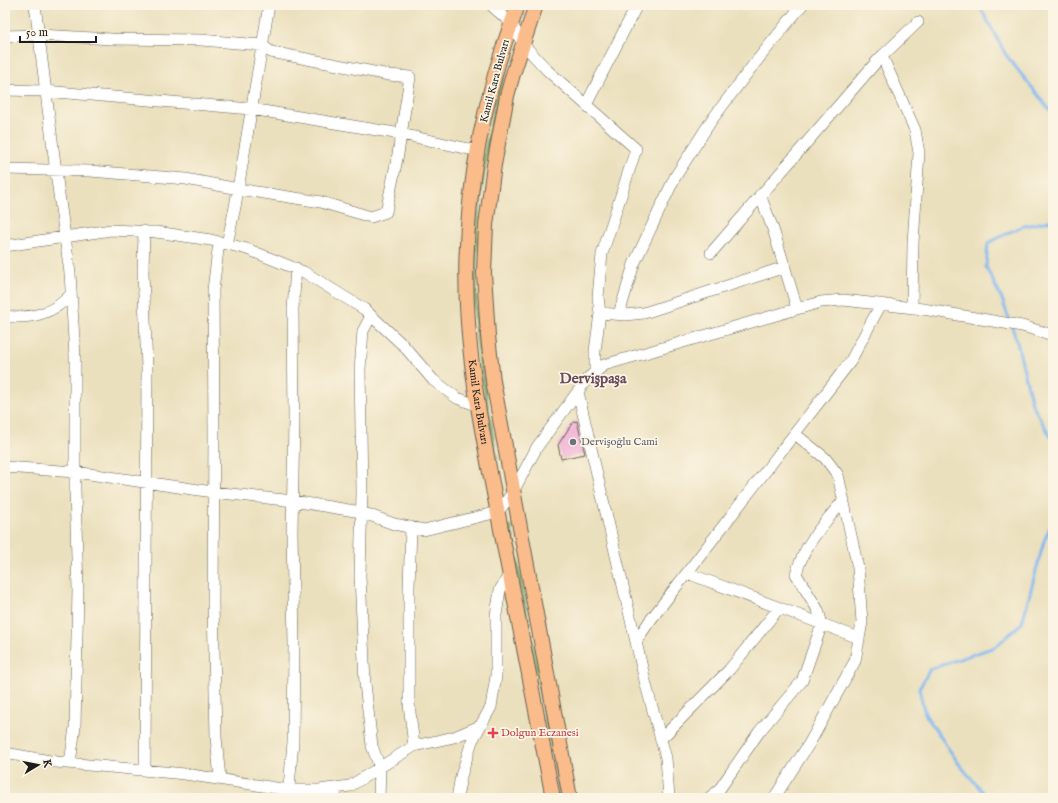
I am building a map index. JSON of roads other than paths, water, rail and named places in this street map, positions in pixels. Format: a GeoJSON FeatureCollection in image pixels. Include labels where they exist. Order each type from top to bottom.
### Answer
{"type":"FeatureCollection","features":[{"type":"Feature","properties":{"kind":"main road","name":"Kamil Kara Bulvarı"},"geometry":{"type":"LineString","coordinates":[[518,5],[492,84],[478,151],[470,208],[466,279],[470,344],[479,415],[553,798]]}},
{"type":"Feature","properties":{"kind":"main road","name":"Kamil Kara Bulvarı"},"geometry":{"type":"LineString","coordinates":[[536,5],[507,96],[494,165],[486,225],[484,273],[490,358],[498,411],[570,798]]}},
{"type":"Feature","properties":{"kind":"street"},"geometry":{"type":"LineString","coordinates":[[35,5],[55,171],[70,273],[75,357],[75,472],[78,590],[75,727],[70,763]]}},
{"type":"Feature","properties":{"kind":"street"},"geometry":{"type":"LineString","coordinates":[[220,779],[216,729],[213,604],[213,290],[223,243],[238,189],[269,5]]}},
{"type":"Feature","properties":{"kind":"street"},"geometry":{"type":"LineString","coordinates":[[491,5],[511,23],[523,44],[548,71],[636,149],[602,254],[598,297],[600,313],[595,351],[595,373]]}},
{"type":"Feature","properties":{"kind":"street"},"geometry":{"type":"LineString","coordinates":[[586,105],[637,5]]}},
{"type":"Feature","properties":{"kind":"street"},"geometry":{"type":"LineString","coordinates":[[619,314],[634,264],[675,177],[711,121],[751,68],[802,5]]}},
{"type":"Feature","properties":{"kind":"street"},"geometry":{"type":"LineString","coordinates":[[711,253],[882,56],[918,22]]}},
{"type":"Feature","properties":{"kind":"street"},"geometry":{"type":"LineString","coordinates":[[5,36],[39,35],[112,39],[201,40],[262,45],[271,52],[388,75],[410,77],[386,212],[371,217],[321,202],[186,179],[90,172],[5,169]]}},
{"type":"Feature","properties":{"kind":"street"},"geometry":{"type":"LineString","coordinates":[[882,56],[915,130],[919,153],[913,242],[912,308]]}},
{"type":"Feature","properties":{"kind":"street"},"geometry":{"type":"LineString","coordinates":[[5,90],[45,91],[251,110],[401,134],[478,151]]}},
{"type":"Feature","properties":{"kind":"street"},"geometry":{"type":"LineString","coordinates":[[760,195],[785,267],[797,308]]}},
{"type":"Feature","properties":{"kind":"street"},"geometry":{"type":"LineString","coordinates":[[5,246],[111,230],[156,232],[223,243],[247,249],[304,272],[364,308],[404,346],[433,380],[457,398],[479,406]]}},
{"type":"Feature","properties":{"kind":"street"},"geometry":{"type":"LineString","coordinates":[[144,231],[142,273],[147,368],[145,769]]}},
{"type":"Feature","properties":{"kind":"street"},"geometry":{"type":"LineString","coordinates":[[600,313],[625,315],[644,313],[785,267]]}},
{"type":"Feature","properties":{"kind":"street"},"geometry":{"type":"LineString","coordinates":[[289,794],[293,742],[293,309],[296,268]]}},
{"type":"Feature","properties":{"kind":"street"},"geometry":{"type":"LineString","coordinates":[[5,316],[16,318],[41,315],[65,301],[71,294]]}},
{"type":"Feature","properties":{"kind":"street"},"geometry":{"type":"LineString","coordinates":[[5,467],[75,472],[214,492],[293,501],[362,512],[394,524],[424,530],[498,512],[513,492],[537,447],[587,379],[604,365],[797,308],[821,302],[843,300],[912,308],[1022,326],[1053,335]]}},
{"type":"Feature","properties":{"kind":"street"},"geometry":{"type":"LineString","coordinates":[[636,641],[850,362],[881,304]]}},
{"type":"Feature","properties":{"kind":"street"},"geometry":{"type":"LineString","coordinates":[[371,316],[363,331],[360,369],[362,512],[360,576],[365,683],[372,746],[380,768],[379,798]]}},
{"type":"Feature","properties":{"kind":"street"},"geometry":{"type":"LineString","coordinates":[[578,392],[636,641],[666,758],[669,798]]}},
{"type":"Feature","properties":{"kind":"street"},"geometry":{"type":"LineString","coordinates":[[774,798],[809,744],[855,661],[862,622],[858,568],[838,475],[824,458],[795,434]]}},
{"type":"Feature","properties":{"kind":"street"},"geometry":{"type":"LineString","coordinates":[[709,798],[719,790],[759,732],[802,681],[822,624],[818,610],[796,574],[799,564],[814,535],[844,500]]}},
{"type":"Feature","properties":{"kind":"street"},"geometry":{"type":"LineString","coordinates":[[411,527],[409,587],[409,704],[414,746]]}},
{"type":"Feature","properties":{"kind":"street"},"geometry":{"type":"LineString","coordinates":[[457,798],[461,776],[472,741],[491,707],[496,676],[496,615],[500,590],[510,573]]}},
{"type":"Feature","properties":{"kind":"street"},"geometry":{"type":"LineString","coordinates":[[687,573],[859,638]]}},
{"type":"Feature","properties":{"kind":"street"},"geometry":{"type":"LineString","coordinates":[[661,739],[729,670],[779,608]]}},
{"type":"Feature","properties":{"kind":"street"},"geometry":{"type":"LineString","coordinates":[[5,753],[70,763],[145,769],[220,779],[289,794],[320,790],[335,793],[350,786],[414,746],[454,737],[480,726]]}},
{"type":"Feature","properties":{"kind":"waterway"},"geometry":{"type":"LineString","coordinates":[[979,5],[1006,55],[1053,114]]}},
{"type":"Feature","properties":{"kind":"waterway"},"geometry":{"type":"LineString","coordinates":[[1010,322],[1002,299],[986,267],[988,243],[1020,227],[1053,220]]}},
{"type":"Feature","properties":{"kind":"waterway"},"geometry":{"type":"LineString","coordinates":[[1012,327],[1032,404],[1053,441]]}},
{"type":"Feature","properties":{"kind":"waterway"},"geometry":{"type":"LineString","coordinates":[[988,798],[959,764],[925,714],[919,689],[930,669],[995,647],[1022,623],[1044,541],[1053,520]]}},
{"type":"Feature","properties":{"kind":"place","name":"Dervişoğlu Cami"},"geometry":{"type":"Point","coordinates":[573,442]}},
{"type":"Feature","properties":{"kind":"place","name":"Dolgun Eczanesi"},"geometry":{"type":"Point","coordinates":[493,733]}},
{"type":"Feature","properties":{"kind":"district","name":"Dervişpaşa"},"geometry":{"type":"Point","coordinates":[593,378]}}]}
